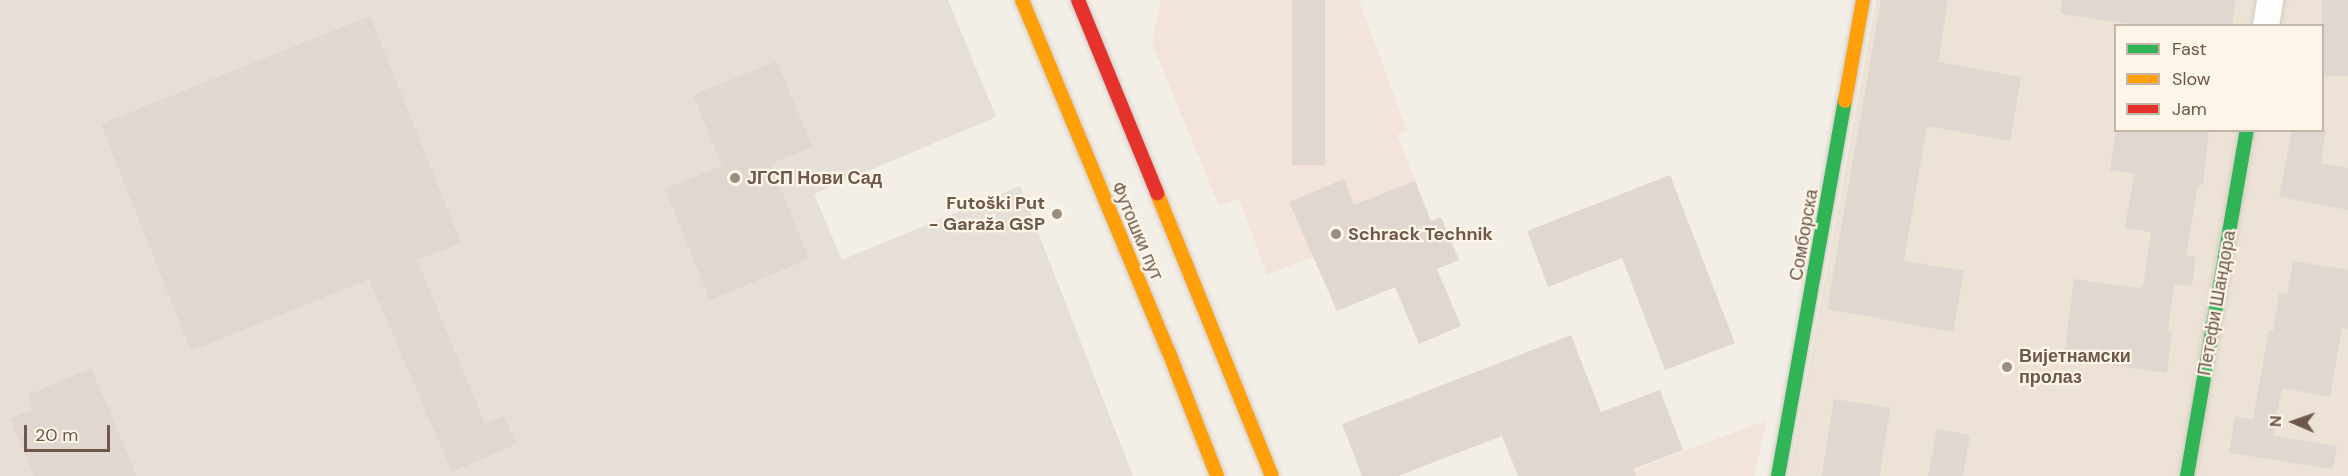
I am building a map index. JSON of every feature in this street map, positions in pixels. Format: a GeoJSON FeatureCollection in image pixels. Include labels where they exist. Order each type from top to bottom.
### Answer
{"type":"FeatureCollection","features":[{"type":"Feature","properties":{"kind":"main road","name":"Футошки пут"},"geometry":{"type":"LineString","coordinates":[[1022,0],[1168,350],[1217,476]]}},
{"type":"Feature","properties":{"kind":"main road","name":"Футошки пут"},"geometry":{"type":"LineString","coordinates":[[1078,0],[1272,476]]}},
{"type":"Feature","properties":{"kind":"main road","name":"Сомборска"},"geometry":{"type":"LineString","coordinates":[[1778,476],[1863,0]]}},
{"type":"Feature","properties":{"kind":"main road","name":"Петефи Шандора"},"geometry":{"type":"LineString","coordinates":[[2194,475],[2247,132]]}},
{"type":"Feature","properties":{"kind":"street"},"geometry":{"type":"LineString","coordinates":[[2266,24],[2270,0]]}},
{"type":"Feature","properties":{"kind":"shaded area"},"geometry":{"type":"Polygon","coordinates":[[[0,0],[948,0],[996,117],[814,194],[842,260],[1020,186],[1133,476],[0,476],[0,0]]]}},
{"type":"Feature","properties":{"kind":"shaded area"},"geometry":{"type":"Polygon","coordinates":[[[1161,0],[1359,0],[1407,131],[1397,135],[1427,211],[1267,275],[1239,199],[1219,206],[1152,44],[1161,0]]]}},
{"type":"Feature","properties":{"kind":"shaded area"},"geometry":{"type":"Polygon","coordinates":[[[1876,0],[2348,0],[2348,476],[1789,476],[1876,0]]]}},
{"type":"Feature","properties":{"kind":"shaded area"},"geometry":{"type":"Polygon","coordinates":[[[1767,420],[1754,476],[1636,476],[1634,470],[1767,420]]]}},
{"type":"Feature","properties":{"kind":"building"},"geometry":{"type":"Polygon","coordinates":[[[1292,0],[1325,0],[1325,165],[1292,165],[1292,0]]]}},
{"type":"Feature","properties":{"kind":"building"},"geometry":{"type":"Polygon","coordinates":[[[1881,0],[1948,0],[1938,62],[2021,77],[2010,141],[1927,126],[1904,261],[1964,271],[1953,332],[1827,309],[1881,0]]]}},
{"type":"Feature","properties":{"kind":"building"},"geometry":{"type":"Polygon","coordinates":[[[2062,0],[2236,0],[2232,24],[2131,24],[2061,14],[2062,0]]]}},
{"type":"Feature","properties":{"kind":"building"},"geometry":{"type":"Polygon","coordinates":[[[2322,0],[2348,0],[2348,76],[2324,76],[2324,24],[2322,24],[2322,0]]]}},
{"type":"Feature","properties":{"kind":"building"},"geometry":{"type":"Polygon","coordinates":[[[370,16],[461,243],[417,260],[485,424],[504,416],[516,444],[452,472],[369,279],[191,351],[101,124],[370,16]]]}},
{"type":"Feature","properties":{"kind":"building","name":"ЈГСП Нови Сад"},"geometry":{"type":"Polygon","coordinates":[[[777,61],[812,147],[771,164],[809,259],[710,300],[665,189],[722,166],[693,95],[777,61]]]}},
{"type":"Feature","properties":{"kind":"building"},"geometry":{"type":"Polygon","coordinates":[[[2326,130],[2321,163],[2348,168],[2348,210],[2279,197],[2292,132],[2324,132],[2326,130]]]}},
{"type":"Feature","properties":{"kind":"building"},"geometry":{"type":"Polygon","coordinates":[[[2116,132],[2209,132],[2203,185],[2198,185],[2186,255],[2196,257],[2192,286],[2174,284],[2168,331],[2172,331],[2167,373],[2064,358],[2074,279],[2139,288],[2143,286],[2151,232],[2125,228],[2134,174],[2110,170],[2116,132]]]}},
{"type":"Feature","properties":{"kind":"building"},"geometry":{"type":"Polygon","coordinates":[[[1670,175],[1735,343],[1665,370],[1622,258],[1548,287],[1527,231],[1670,175]]]}},
{"type":"Feature","properties":{"kind":"building"},"geometry":{"type":"Polygon","coordinates":[[[1344,179],[1354,205],[1415,181],[1431,221],[1441,217],[1459,260],[1437,269],[1461,326],[1419,344],[1395,287],[1337,311],[1289,202],[1344,179]]]}},
{"type":"Feature","properties":{"kind":"building"},"geometry":{"type":"Polygon","coordinates":[[[2293,261],[2348,270],[2348,329],[2342,327],[2330,397],[2282,388],[2273,436],[2337,446],[2333,469],[2229,453],[2235,416],[2253,419],[2269,330],[2273,331],[2279,293],[2287,294],[2293,261]]]}},
{"type":"Feature","properties":{"kind":"building"},"geometry":{"type":"Polygon","coordinates":[[[1571,335],[1601,412],[1660,390],[1683,450],[1633,469],[1636,476],[1518,476],[1502,436],[1398,476],[1362,476],[1342,424],[1571,335]]]}},
{"type":"Feature","properties":{"kind":"building"},"geometry":{"type":"Polygon","coordinates":[[[91,368],[137,476],[34,476],[10,419],[33,409],[28,395],[91,368]]]}},
{"type":"Feature","properties":{"kind":"building"},"geometry":{"type":"Polygon","coordinates":[[[1834,399],[1890,408],[1880,476],[1822,476],[1834,399]]]}},
{"type":"Feature","properties":{"kind":"building"},"geometry":{"type":"Polygon","coordinates":[[[1937,429],[1970,435],[1963,476],[1928,476],[1937,429]]]}},
{"type":"Feature","properties":{"kind":"traffic: fast"},"geometry":{"type":"LineString","coordinates":[[1778,476],[1845,101]]}},
{"type":"Feature","properties":{"kind":"traffic: fast"},"geometry":{"type":"LineString","coordinates":[[2187,476],[2247,132]]}},
{"type":"Feature","properties":{"kind":"traffic: slow"},"geometry":{"type":"LineString","coordinates":[[1022,0],[1168,350],[1217,476]]}},
{"type":"Feature","properties":{"kind":"traffic: slow"},"geometry":{"type":"LineString","coordinates":[[1845,101],[1863,0]]}},
{"type":"Feature","properties":{"kind":"traffic: slow"},"geometry":{"type":"LineString","coordinates":[[1157,193],[1272,476]]}},
{"type":"Feature","properties":{"kind":"traffic: jam"},"geometry":{"type":"LineString","coordinates":[[1078,0],[1157,193]]}},
{"type":"Feature","properties":{"kind":"place","name":"ЈГСП Нови Сад"},"geometry":{"type":"Point","coordinates":[735,178]}},
{"type":"Feature","properties":{"kind":"place","name":"Futoški Put - Garaža GSP"},"geometry":{"type":"Point","coordinates":[1057,214]}},
{"type":"Feature","properties":{"kind":"place","name":"Schrack Technik"},"geometry":{"type":"Point","coordinates":[1336,234]}},
{"type":"Feature","properties":{"kind":"place","name":"Вијетнамски пролаз"},"geometry":{"type":"Point","coordinates":[2007,367]}}]}
